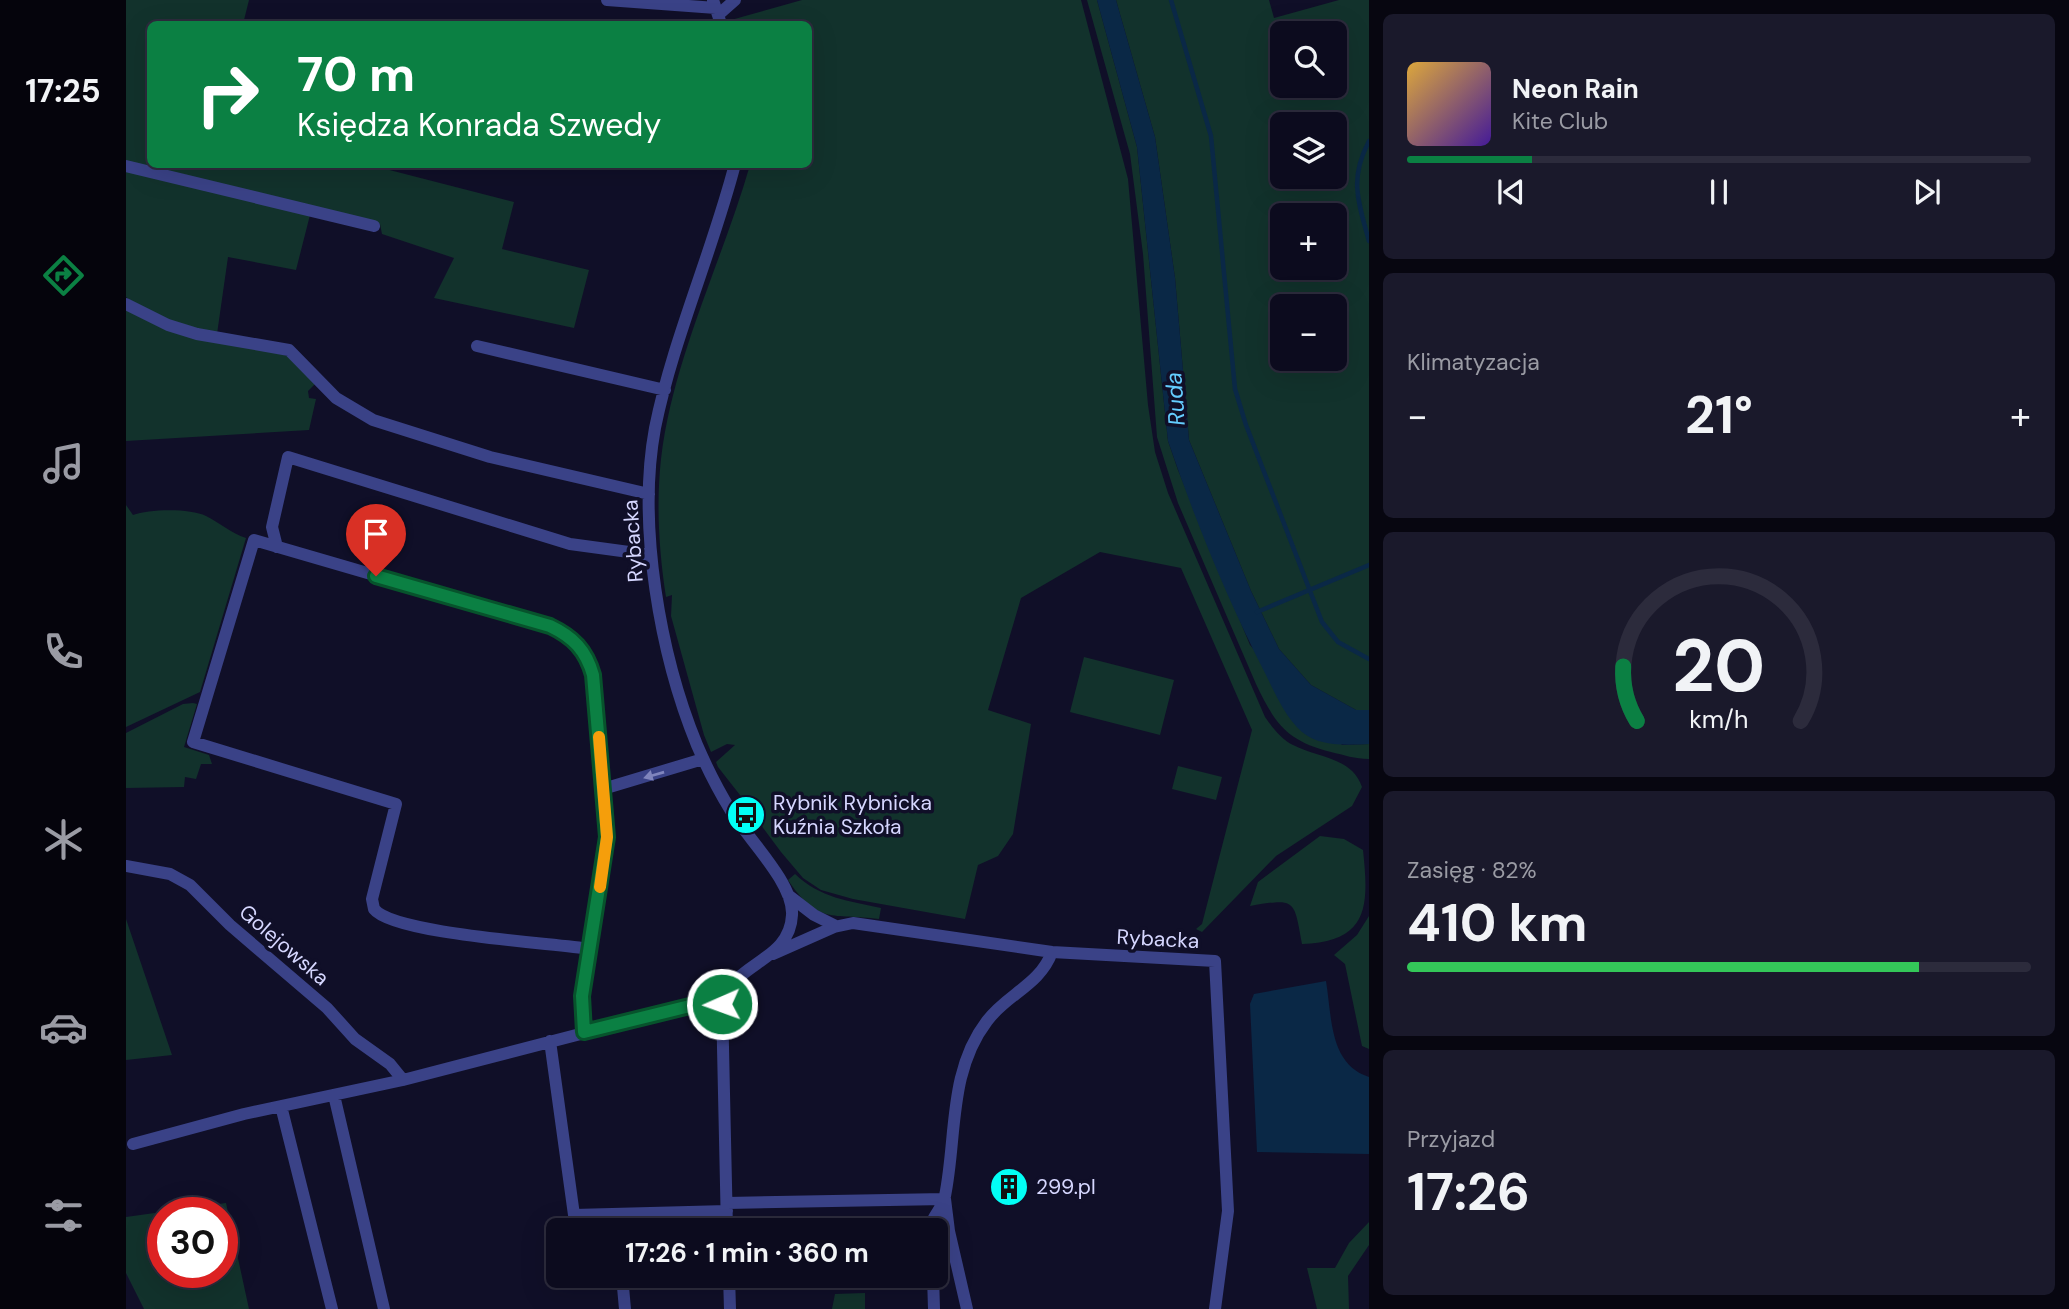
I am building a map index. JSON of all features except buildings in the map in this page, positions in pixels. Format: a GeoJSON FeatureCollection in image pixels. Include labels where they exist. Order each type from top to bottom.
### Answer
{"type":"FeatureCollection","features":[{"type":"Feature","properties":{"kind":"street"},"geometry":{"type":"LineString","coordinates":[[607,0],[717,12],[735,0]]}},
{"type":"Feature","properties":{"kind":"street"},"geometry":{"type":"LineString","coordinates":[[126,166],[374,226]]}},
{"type":"Feature","properties":{"kind":"street","name":"Rybacka"},"geometry":{"type":"LineString","coordinates":[[731,168],[655,429],[649,494],[651,555],[665,633],[689,723],[704,759],[730,811],[788,895],[814,915],[836,926]]}},
{"type":"Feature","properties":{"kind":"street"},"geometry":{"type":"LineString","coordinates":[[126,304],[168,325],[197,334],[289,350],[336,398],[373,420],[490,457],[649,494]]}},
{"type":"Feature","properties":{"kind":"street"},"geometry":{"type":"LineString","coordinates":[[477,346],[665,390]]}},
{"type":"Feature","properties":{"kind":"street"},"geometry":{"type":"LineString","coordinates":[[277,547],[272,527],[288,457],[570,544],[651,555]]}},
{"type":"Feature","properties":{"kind":"street"},"geometry":{"type":"LineString","coordinates":[[584,1032],[582,996],[606,856],[593,675],[583,651],[574,640],[550,626],[254,540],[193,742],[396,804],[372,899],[374,909],[382,916],[442,932],[589,948]]}},
{"type":"Feature","properties":{"kind":"street"},"geometry":{"type":"LineString","coordinates":[[603,789],[704,759]]}},
{"type":"Feature","properties":{"kind":"street","name":"Golejowska"},"geometry":{"type":"LineString","coordinates":[[126,866],[170,874],[190,885],[230,925],[327,1008],[355,1039],[390,1064],[403,1080]]}},
{"type":"Feature","properties":{"kind":"street"},"geometry":{"type":"LineString","coordinates":[[727,1218],[722,1002],[737,979],[773,954],[791,925],[792,906],[788,895]]}},
{"type":"Feature","properties":{"kind":"street","name":"Rybacka"},"geometry":{"type":"LineString","coordinates":[[773,954],[836,926],[880,926],[1052,952],[1216,961],[1228,1211],[1215,1309]]}},
{"type":"Feature","properties":{"kind":"street"},"geometry":{"type":"LineString","coordinates":[[967,1309],[949,1231],[945,1199],[961,1067],[989,1017],[1039,975],[1052,952]]}},
{"type":"Feature","properties":{"kind":"street"},"geometry":{"type":"LineString","coordinates":[[133,1144],[281,1106],[403,1080],[706,1002],[722,1002]]}},
{"type":"Feature","properties":{"kind":"street"},"geometry":{"type":"LineString","coordinates":[[550,1041],[574,1215],[616,1216],[727,1207],[945,1199]]}},
{"type":"Feature","properties":{"kind":"street"},"geometry":{"type":"LineString","coordinates":[[334,1096],[384,1309]]}},
{"type":"Feature","properties":{"kind":"street"},"geometry":{"type":"LineString","coordinates":[[281,1106],[332,1309]]}},
{"type":"Feature","properties":{"kind":"street"},"geometry":{"type":"LineString","coordinates":[[934,1218],[945,1199]]}},
{"type":"Feature","properties":{"kind":"street"},"geometry":{"type":"LineString","coordinates":[[623,1288],[625,1309]]}},
{"type":"Feature","properties":{"kind":"street"},"geometry":{"type":"LineString","coordinates":[[729,1288],[730,1309]]}},
{"type":"Feature","properties":{"kind":"street"},"geometry":{"type":"LineString","coordinates":[[933,1288],[934,1309]]}},
{"type":"Feature","properties":{"kind":"green space"},"geometry":{"type":"Polygon","coordinates":[[[126,0],[249,0],[244,21],[147,21],[147,166],[126,161],[126,0]]]}},
{"type":"Feature","properties":{"kind":"green space"},"geometry":{"type":"Polygon","coordinates":[[[802,0],[1081,0],[1128,179],[1148,405],[1155,452],[1168,493],[1265,717],[1277,733],[1289,742],[1351,770],[1362,787],[1352,806],[1276,856],[1202,932],[1196,929],[1202,924],[1252,730],[1181,568],[1100,552],[1021,598],[988,710],[1031,724],[1013,834],[998,856],[978,865],[965,919],[853,899],[821,890],[803,878],[781,852],[755,817],[750,803],[747,804],[718,767],[716,762],[735,745],[727,744],[711,752],[671,616],[672,595],[666,597],[659,528],[661,459],[667,421],[687,347],[749,168],[812,168],[812,21],[731,20],[802,0]]]}},
{"type":"Feature","properties":{"kind":"green space"},"geometry":{"type":"Polygon","coordinates":[[[1087,0],[1097,0],[1137,147],[1168,441],[1178,470],[1250,645],[1342,745],[1369,744],[1369,759],[1316,748],[1293,736],[1276,720],[1256,684],[1178,503],[1157,437],[1143,254],[1130,154],[1087,0]]]}},
{"type":"Feature","properties":{"kind":"green space"},"geometry":{"type":"Polygon","coordinates":[[[1116,0],[1269,0],[1274,18],[1339,0],[1369,0],[1369,710],[1356,710],[1311,685],[1279,649],[1251,591],[1189,440],[1175,278],[1155,137],[1116,0]]]}},
{"type":"Feature","properties":{"kind":"green space"},"geometry":{"type":"Polygon","coordinates":[[[154,168],[382,168],[514,202],[502,249],[589,270],[574,328],[434,298],[454,258],[382,234],[380,224],[154,168]]]}},
{"type":"Feature","properties":{"kind":"green space"},"geometry":{"type":"Polygon","coordinates":[[[126,171],[310,215],[296,270],[228,257],[217,334],[170,320],[136,304],[126,297],[126,171]]]}},
{"type":"Feature","properties":{"kind":"green space"},"geometry":{"type":"Polygon","coordinates":[[[126,307],[291,357],[315,384],[308,391],[309,398],[316,399],[309,430],[126,441],[126,307]]]}},
{"type":"Feature","properties":{"kind":"green space"},"geometry":{"type":"Polygon","coordinates":[[[126,505],[133,515],[170,510],[199,513],[246,538],[200,692],[126,727],[126,505]]]}},
{"type":"Feature","properties":{"kind":"green space"},"geometry":{"type":"Polygon","coordinates":[[[1084,657],[1174,680],[1160,735],[1070,712],[1084,657]]]}},
{"type":"Feature","properties":{"kind":"green space"},"geometry":{"type":"Polygon","coordinates":[[[183,704],[197,704],[184,747],[209,755],[212,764],[201,764],[196,779],[185,777],[184,787],[126,788],[126,733],[183,704]]]}},
{"type":"Feature","properties":{"kind":"green space"},"geometry":{"type":"Polygon","coordinates":[[[1178,766],[1222,777],[1216,800],[1172,789],[1178,766]]]}},
{"type":"Feature","properties":{"kind":"green space"},"geometry":{"type":"Polygon","coordinates":[[[1320,836],[1344,839],[1363,850],[1364,904],[1360,917],[1352,928],[1341,936],[1324,942],[1302,944],[1297,918],[1290,905],[1276,902],[1250,906],[1258,882],[1320,836]]]}},
{"type":"Feature","properties":{"kind":"green space"},"geometry":{"type":"Polygon","coordinates":[[[795,874],[825,893],[881,908],[879,919],[837,916],[818,911],[808,904],[788,880],[795,874]]]}},
{"type":"Feature","properties":{"kind":"green space"},"geometry":{"type":"Polygon","coordinates":[[[1369,916],[1369,1049],[1362,1046],[1345,964],[1334,955],[1357,935],[1369,916]]]}},
{"type":"Feature","properties":{"kind":"green space"},"geometry":{"type":"Polygon","coordinates":[[[126,919],[172,1055],[126,1060],[126,919]]]}},
{"type":"Feature","properties":{"kind":"green space"},"geometry":{"type":"Polygon","coordinates":[[[147,1214],[147,1288],[238,1288],[238,1258],[249,1309],[144,1309],[126,1273],[126,1217],[147,1214]]]}},
{"type":"Feature","properties":{"kind":"green space"},"geometry":{"type":"Polygon","coordinates":[[[1369,1222],[1369,1245],[1348,1276],[1349,1309],[1317,1309],[1307,1268],[1335,1268],[1349,1243],[1369,1222]]]}},
{"type":"Feature","properties":{"kind":"green space"},"geometry":{"type":"Polygon","coordinates":[[[865,1293],[865,1309],[832,1309],[835,1294],[865,1293]]]}},
{"type":"Feature","properties":{"kind":"water","name":"Ruda"},"geometry":{"type":"Polygon","coordinates":[[[1097,0],[1116,0],[1155,137],[1175,278],[1189,440],[1251,591],[1279,649],[1311,685],[1356,710],[1369,710],[1369,744],[1334,744],[1317,740],[1302,732],[1290,719],[1238,617],[1178,471],[1168,441],[1137,147],[1097,0]]]}},
{"type":"Feature","properties":{"kind":"water"},"geometry":{"type":"Polygon","coordinates":[[[1326,981],[1339,1050],[1346,1062],[1356,1071],[1369,1077],[1369,1154],[1257,1152],[1250,1004],[1254,994],[1326,981]]]}},
{"type":"Feature","properties":{"kind":"waterway"},"geometry":{"type":"LineString","coordinates":[[1171,0],[1211,136],[1235,389],[1246,425],[1322,622],[1338,642],[1369,659]]}},
{"type":"Feature","properties":{"kind":"waterway"},"geometry":{"type":"LineString","coordinates":[[1369,141],[1357,179],[1359,202],[1369,241]]}},
{"type":"Feature","properties":{"kind":"waterway"},"geometry":{"type":"LineString","coordinates":[[1257,612],[1369,565]]}},
{"type":"Feature","properties":{"kind":"slow traffic"},"geometry":{"type":"LineString","coordinates":[[599,737],[607,837],[600,887]]}},
{"type":"Feature","properties":{"kind":"place","name":"Rybnik Rybnicka Kuźnia Szkoła"},"geometry":{"type":"Point","coordinates":[746,815]}},
{"type":"Feature","properties":{"kind":"place","name":"299.pl"},"geometry":{"type":"Point","coordinates":[1009,1187]}},
{"type":"Feature","properties":{"kind":"route"},"geometry":{"type":"LineString","coordinates":[[376,576],[550,626],[574,640],[589,662],[593,675],[607,837],[582,996],[584,1032],[710,1001],[722,1004]]}}]}
